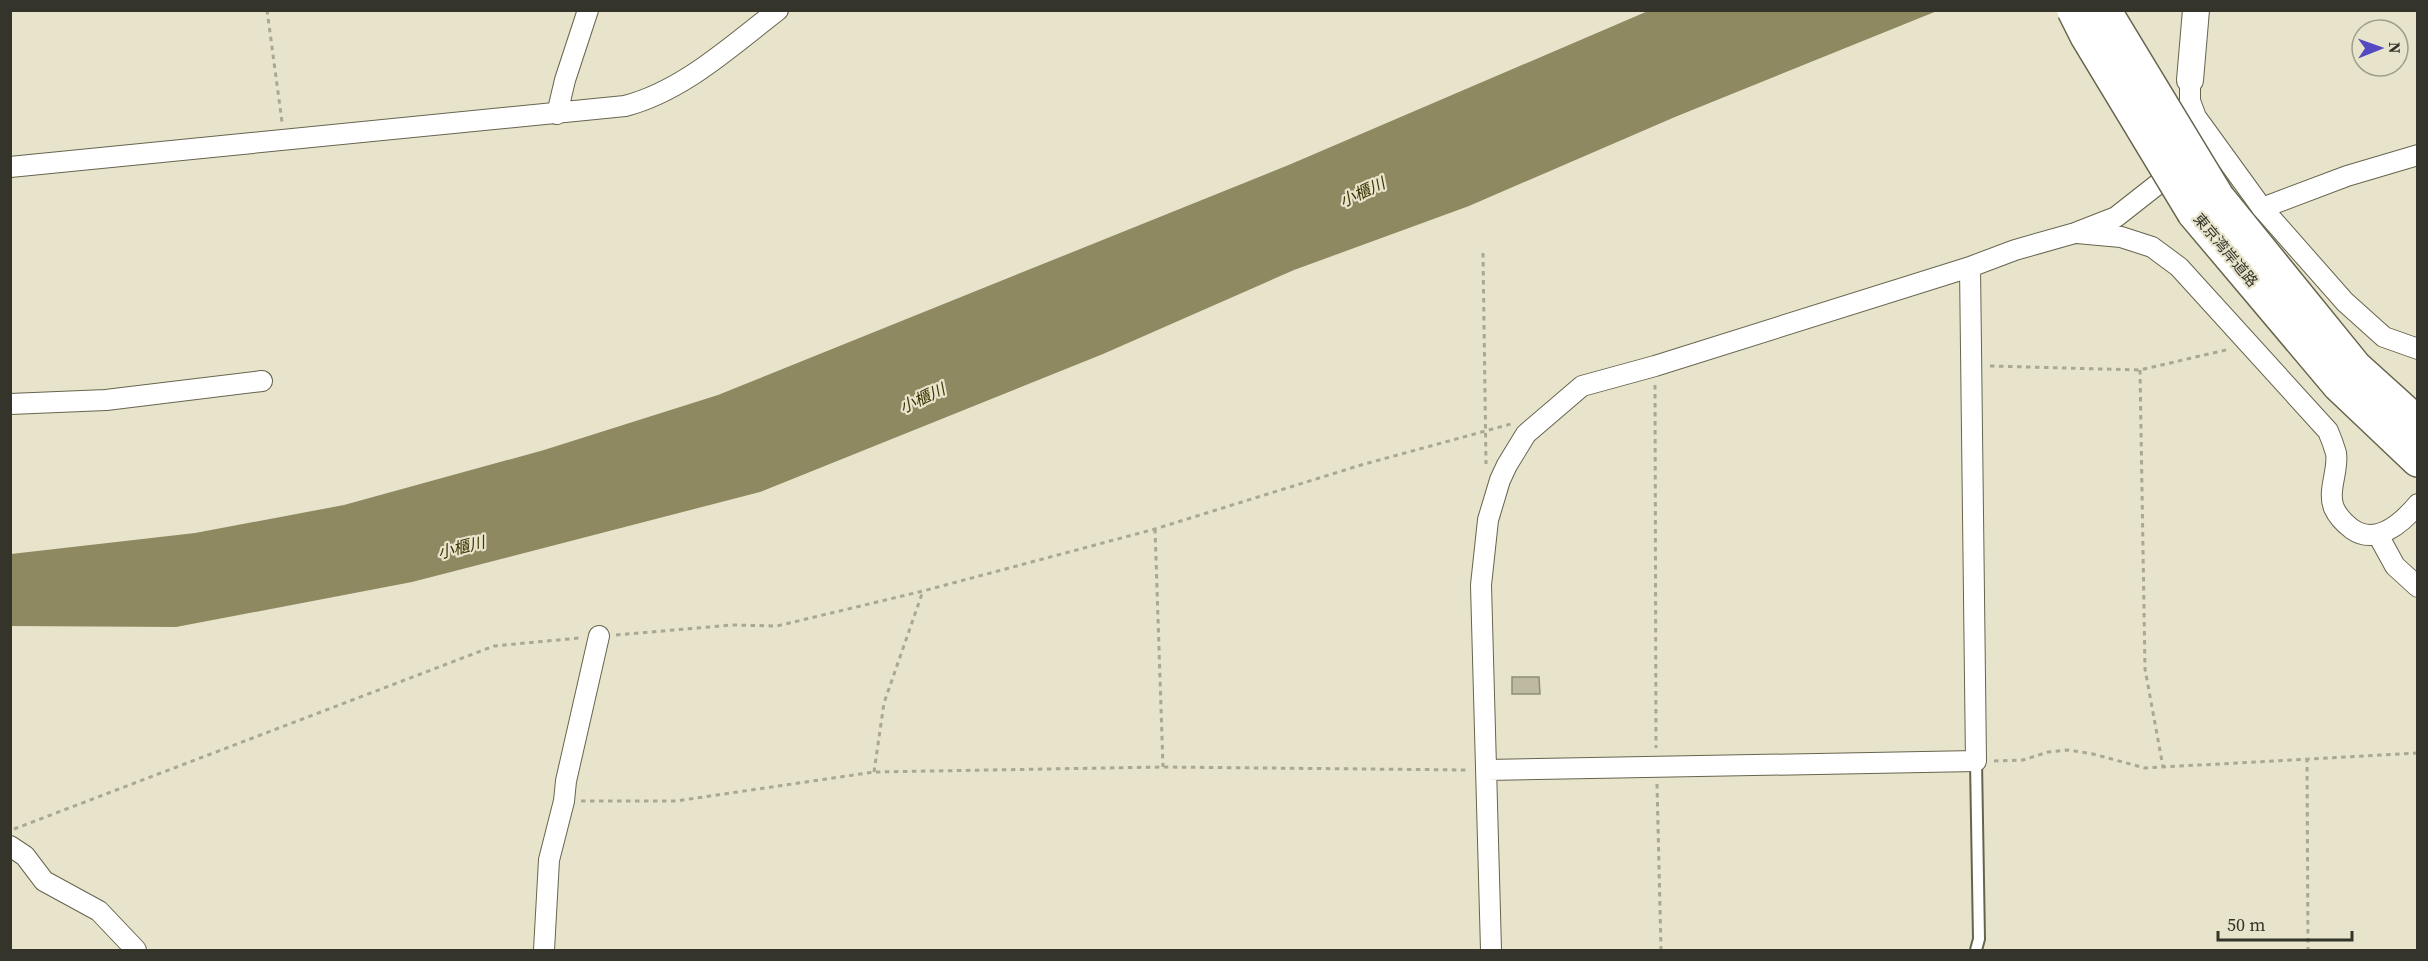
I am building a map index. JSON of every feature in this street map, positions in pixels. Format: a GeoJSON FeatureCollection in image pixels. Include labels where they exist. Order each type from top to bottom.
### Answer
{"type":"FeatureCollection","features":[{"type":"Feature","properties":{"kind":"highway","name":"東京湾岸道路"},"geometry":{"type":"LineString","coordinates":[[2074,10],[2087,36],[2206,206],[2339,385],[2418,460]]}},
{"type":"Feature","properties":{"kind":"highway","name":"東京湾岸道路"},"geometry":{"type":"LineString","coordinates":[[2104,10],[2206,206],[2355,367],[2418,424]]}},
{"type":"Feature","properties":{"kind":"street"},"geometry":{"type":"LineString","coordinates":[[557,114],[565,80],[588,10]]}},
{"type":"Feature","properties":{"kind":"street"},"geometry":{"type":"LineString","coordinates":[[10,167],[625,106],[652,97],[684,80],[778,10]]}},
{"type":"Feature","properties":{"kind":"street"},"geometry":{"type":"LineString","coordinates":[[2196,10],[2190,80],[2190,101],[2196,117],[2262,208],[2345,302],[2384,337],[2418,349]]}},
{"type":"Feature","properties":{"kind":"street"},"geometry":{"type":"LineString","coordinates":[[1491,951],[1481,585],[1485,536],[1493,501],[1507,465],[1526,435],[1582,386],[1655,366],[1970,267],[2014,250],[2075,233],[2116,217],[2158,184],[2193,137],[2196,117]]}},
{"type":"Feature","properties":{"kind":"street"},"geometry":{"type":"LineString","coordinates":[[2262,208],[2347,176],[2418,155]]}},
{"type":"Feature","properties":{"kind":"street"},"geometry":{"type":"LineString","coordinates":[[2075,233],[2121,237],[2152,247],[2179,267],[2328,431],[2336,454],[2333,507],[2342,521],[2358,533],[2378,535],[2398,525],[2418,504]]}},
{"type":"Feature","properties":{"kind":"street"},"geometry":{"type":"LineString","coordinates":[[1487,770],[1976,761],[1970,267]]}},
{"type":"Feature","properties":{"kind":"street"},"geometry":{"type":"LineString","coordinates":[[10,404],[106,400],[262,381]]}},
{"type":"Feature","properties":{"kind":"street"},"geometry":{"type":"LineString","coordinates":[[2378,535],[2395,566],[2418,586]]}},
{"type":"Feature","properties":{"kind":"street"},"geometry":{"type":"LineString","coordinates":[[544,951],[549,860],[599,636]]}},
{"type":"Feature","properties":{"kind":"street"},"geometry":{"type":"LineString","coordinates":[[10,846],[25,855],[44,881],[99,911],[136,951]]}},
{"type":"Feature","properties":{"kind":"lane"},"geometry":{"type":"LineString","coordinates":[[1976,761],[1979,939],[1976,951]]}},
{"type":"Feature","properties":{"kind":"path"},"geometry":{"type":"LineString","coordinates":[[267,10],[285,140]]}},
{"type":"Feature","properties":{"kind":"path"},"geometry":{"type":"LineString","coordinates":[[1483,253],[1486,465]]}},
{"type":"Feature","properties":{"kind":"path"},"geometry":{"type":"LineString","coordinates":[[1972,366],[2140,370],[2250,345]]}},
{"type":"Feature","properties":{"kind":"path"},"geometry":{"type":"LineString","coordinates":[[1655,366],[1657,766],[1661,951]]}},
{"type":"Feature","properties":{"kind":"path"},"geometry":{"type":"LineString","coordinates":[[2140,370],[2145,669],[2163,767]]}},
{"type":"Feature","properties":{"kind":"path"},"geometry":{"type":"LineString","coordinates":[[10,830],[494,646],[732,625],[777,626],[923,591],[1155,529],[1361,465],[1548,414]]}},
{"type":"Feature","properties":{"kind":"path"},"geometry":{"type":"LineString","coordinates":[[1155,529],[1162,767]]}},
{"type":"Feature","properties":{"kind":"path"},"geometry":{"type":"LineString","coordinates":[[874,772],[884,703],[923,591]]}},
{"type":"Feature","properties":{"kind":"path"},"geometry":{"type":"LineString","coordinates":[[1976,761],[2023,760],[2048,752],[2068,750],[2145,768],[2418,753]]}},
{"type":"Feature","properties":{"kind":"path"},"geometry":{"type":"LineString","coordinates":[[2307,758],[2308,951]]}},
{"type":"Feature","properties":{"kind":"path"},"geometry":{"type":"LineString","coordinates":[[564,801],[676,801],[874,772],[1162,767],[1487,770]]}},
{"type":"Feature","properties":{"kind":"water","name":"小櫃川"},"geometry":{"type":"Polygon","coordinates":[[[1648,11],[1937,11],[1675,117],[1469,206],[1294,270],[1103,354],[760,492],[412,582],[176,627],[11,626],[11,554],[195,533],[344,505],[544,450],[718,395],[1291,164],[1648,11]]]}},
{"type":"Feature","properties":{"kind":"building"},"geometry":{"type":"Polygon","coordinates":[[[1512,677],[1539,677],[1540,694],[1512,694],[1512,677]]]}}]}
